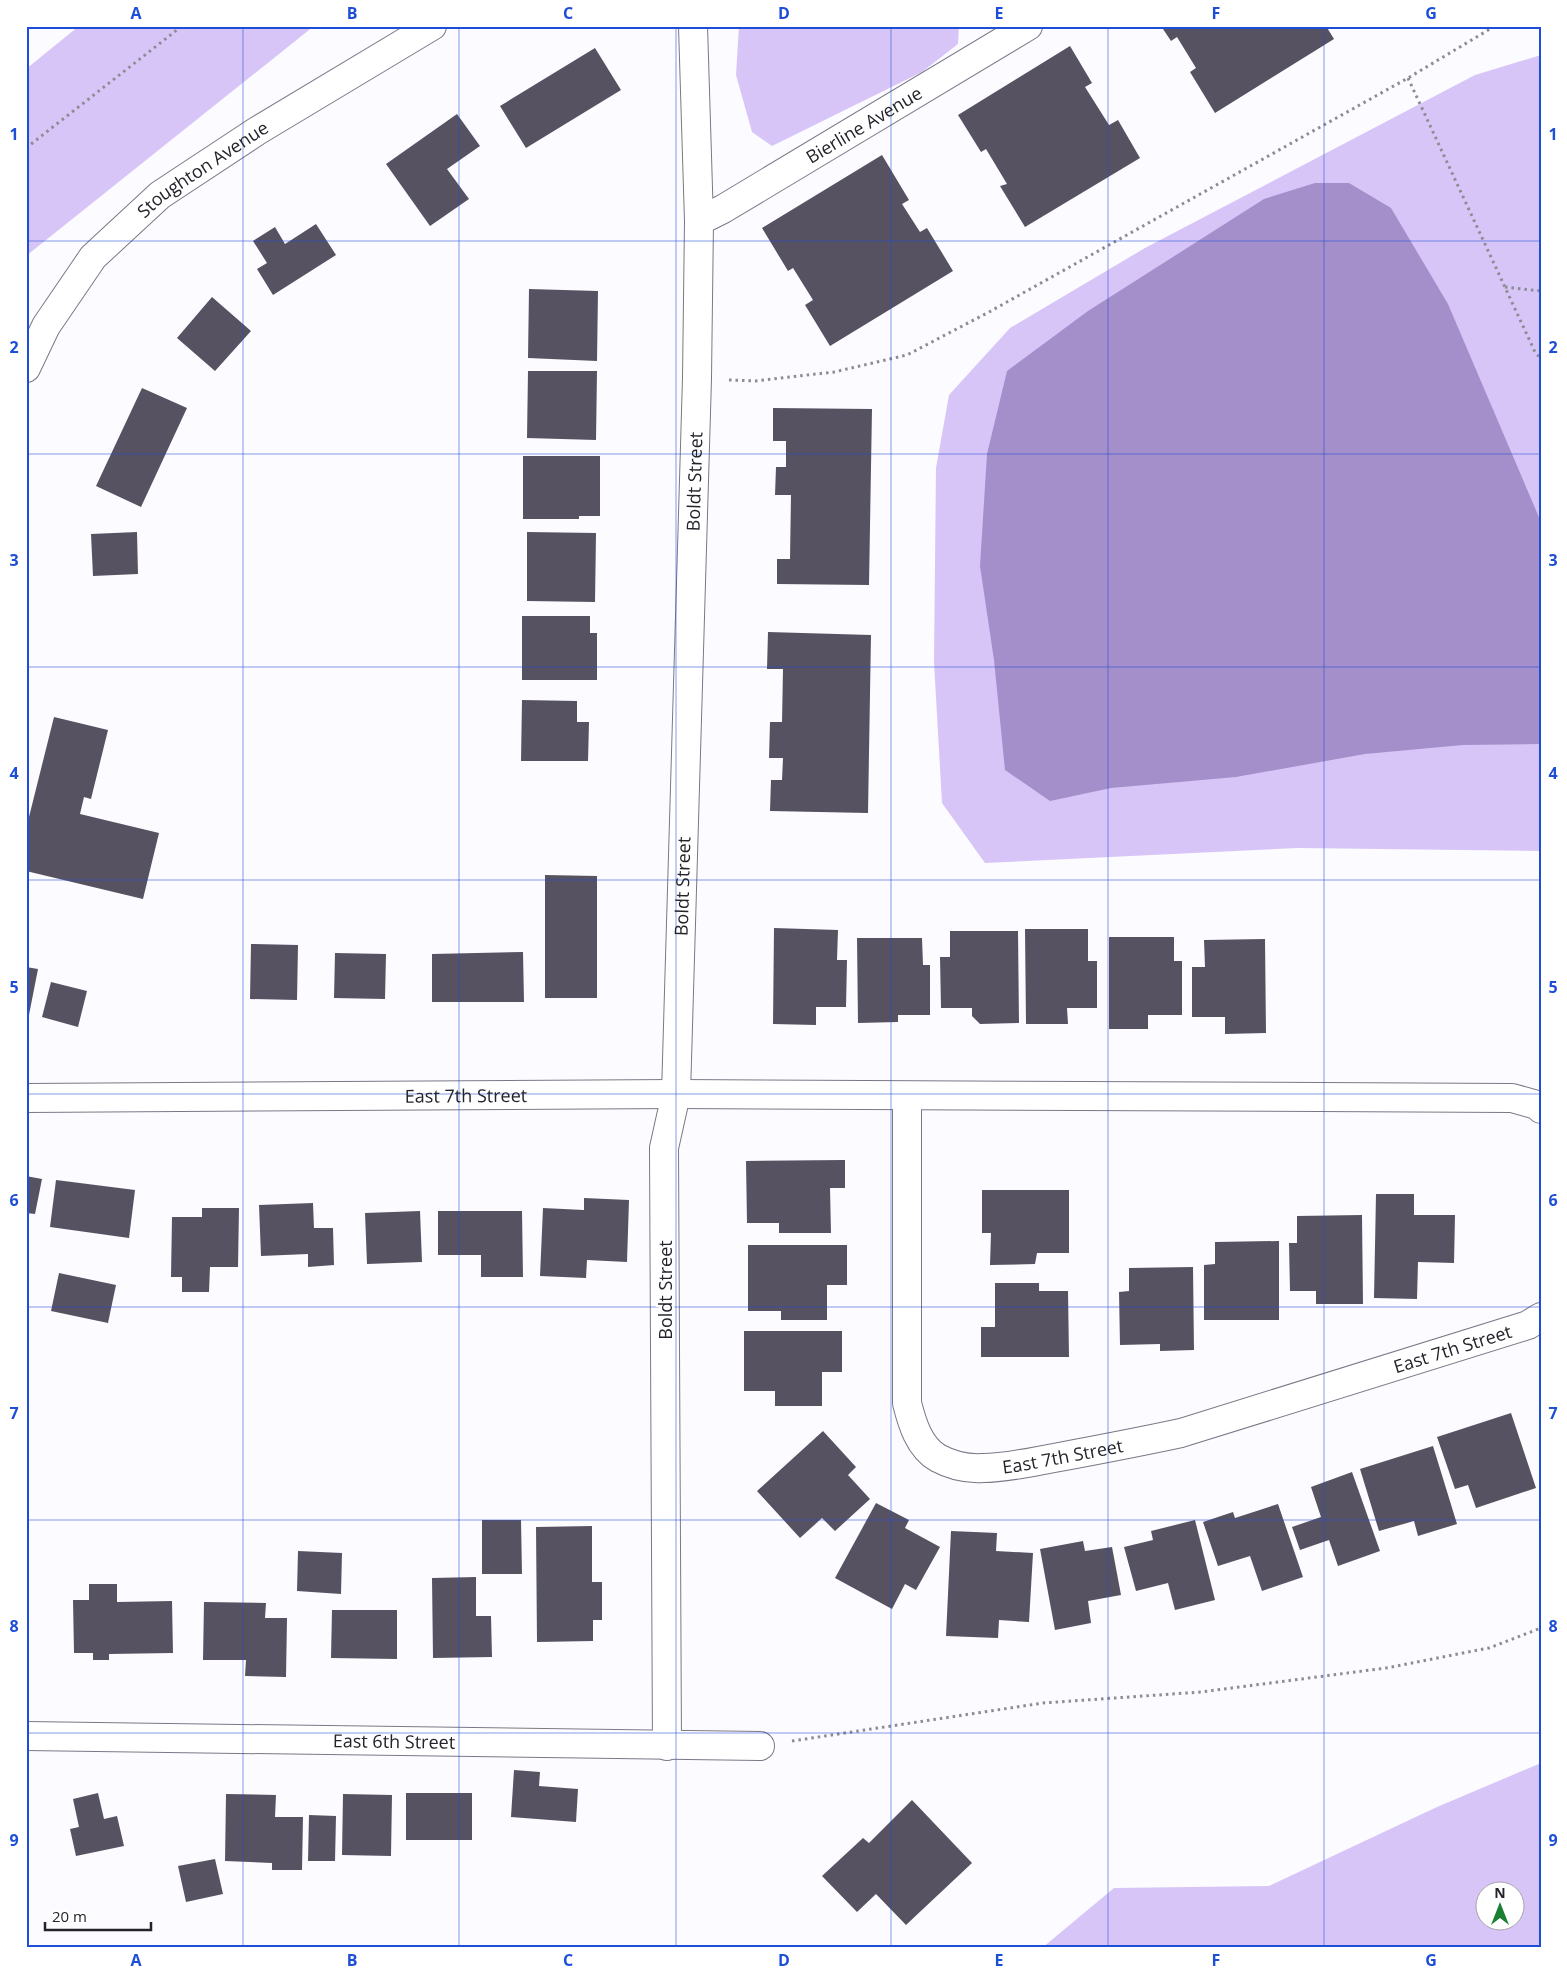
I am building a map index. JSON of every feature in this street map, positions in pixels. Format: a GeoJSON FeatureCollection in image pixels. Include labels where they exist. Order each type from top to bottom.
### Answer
{"type":"FeatureCollection","features":[{"type":"Feature","properties":{"kind":"street","name":"Stoughton Avenue"},"geometry":{"type":"LineString","coordinates":[[26,368],[46,326],[93,257],[160,195],[257,131],[432,26]]}},
{"type":"Feature","properties":{"kind":"street","name":"Boldt Street"},"geometry":{"type":"LineString","coordinates":[[666,1746],[664,1148],[676,1094],[697,378],[699,221],[693,26]]}},
{"type":"Feature","properties":{"kind":"street","name":"Bierline Avenue"},"geometry":{"type":"LineString","coordinates":[[699,221],[723,209],[1028,26]]}},
{"type":"Feature","properties":{"kind":"street","name":"East 7th Street"},"geometry":{"type":"LineString","coordinates":[[26,1098],[676,1094],[1512,1098],[1541,1109]]}},
{"type":"Feature","properties":{"kind":"street","name":"East 7th Street"},"geometry":{"type":"LineString","coordinates":[[907,1096],[908,1403],[912,1422],[922,1442],[937,1457],[961,1466],[982,1468],[1007,1466],[1181,1433],[1528,1325],[1541,1317]]}},
{"type":"Feature","properties":{"kind":"street","name":"East 6th Street"},"geometry":{"type":"LineString","coordinates":[[26,1736],[760,1746]]}},
{"type":"Feature","properties":{"kind":"path"},"geometry":{"type":"LineString","coordinates":[[26,148],[182,26]]}},
{"type":"Feature","properties":{"kind":"path"},"geometry":{"type":"LineString","coordinates":[[722,380],[755,381],[834,372],[907,355],[989,312],[1408,78],[1495,26]]}},
{"type":"Feature","properties":{"kind":"path"},"geometry":{"type":"LineString","coordinates":[[1408,78],[1504,286],[1541,359]]}},
{"type":"Feature","properties":{"kind":"path"},"geometry":{"type":"LineString","coordinates":[[1504,286],[1541,291]]}},
{"type":"Feature","properties":{"kind":"path"},"geometry":{"type":"LineString","coordinates":[[760,1746],[1043,1703],[1201,1692],[1386,1668],[1488,1648],[1541,1628]]}},
{"type":"Feature","properties":{"kind":"shaded area"},"geometry":{"type":"Polygon","coordinates":[[[79,26],[314,26],[26,256],[26,69],[79,26]]]}},
{"type":"Feature","properties":{"kind":"shaded area"},"geometry":{"type":"Polygon","coordinates":[[[739,26],[959,26],[958,44],[922,72],[772,146],[752,132],[736,75],[739,26]]]}},
{"type":"Feature","properties":{"kind":"shaded area"},"geometry":{"type":"Polygon","coordinates":[[[1541,55],[1541,851],[1298,848],[985,863],[942,803],[934,662],[936,468],[949,395],[1010,328],[1145,248],[1475,75],[1541,55]]]}},
{"type":"Feature","properties":{"kind":"shaded area"},"geometry":{"type":"Polygon","coordinates":[[[1315,183],[1349,183],[1391,208],[1448,304],[1541,522],[1541,744],[1463,745],[1365,754],[1236,777],[1111,788],[1050,801],[1005,770],[994,660],[980,566],[987,454],[1007,371],[1088,311],[1264,199],[1315,183]]]}},
{"type":"Feature","properties":{"kind":"shaded area"},"geometry":{"type":"Polygon","coordinates":[[[1541,1763],[1541,1948],[1042,1948],[1114,1888],[1269,1886],[1437,1807],[1541,1763]]]}},
{"type":"Feature","properties":{"kind":"building"},"geometry":{"type":"Polygon","coordinates":[[[1161,26],[1326,26],[1334,39],[1215,113],[1190,72],[1196,68],[1177,37],[1171,41],[1161,26]]]}},
{"type":"Feature","properties":{"kind":"building"},"geometry":{"type":"Polygon","coordinates":[[[1070,46],[1092,83],[1085,87],[1109,125],[1118,120],[1140,158],[1025,227],[1000,186],[1007,184],[986,149],[981,152],[958,115],[1070,46]]]}},
{"type":"Feature","properties":{"kind":"building"},"geometry":{"type":"Polygon","coordinates":[[[595,48],[621,90],[526,148],[500,106],[595,48]]]}},
{"type":"Feature","properties":{"kind":"building"},"geometry":{"type":"Polygon","coordinates":[[[457,114],[480,146],[447,169],[469,199],[430,226],[386,164],[457,114]]]}},
{"type":"Feature","properties":{"kind":"building"},"geometry":{"type":"Polygon","coordinates":[[[882,155],[909,200],[902,204],[920,232],[927,228],[953,271],[830,346],[805,305],[813,300],[793,268],[788,271],[762,228],[882,155]]]}},
{"type":"Feature","properties":{"kind":"building"},"geometry":{"type":"Polygon","coordinates":[[[316,224],[336,255],[273,295],[257,269],[267,263],[253,241],[275,227],[285,244],[316,224]]]}},
{"type":"Feature","properties":{"kind":"building"},"geometry":{"type":"Polygon","coordinates":[[[529,289],[598,291],[597,361],[528,358],[529,289]]]}},
{"type":"Feature","properties":{"kind":"building"},"geometry":{"type":"Polygon","coordinates":[[[212,297],[251,331],[215,371],[177,338],[212,297]]]}},
{"type":"Feature","properties":{"kind":"building"},"geometry":{"type":"Polygon","coordinates":[[[528,371],[597,371],[596,440],[527,438],[528,371]]]}},
{"type":"Feature","properties":{"kind":"building"},"geometry":{"type":"Polygon","coordinates":[[[142,388],[187,408],[141,507],[96,486],[142,388]]]}},
{"type":"Feature","properties":{"kind":"building"},"geometry":{"type":"Polygon","coordinates":[[[773,408],[872,409],[869,585],[777,584],[777,559],[790,559],[791,495],[775,495],[776,467],[786,467],[786,441],[773,441],[773,408]]]}},
{"type":"Feature","properties":{"kind":"building"},"geometry":{"type":"Polygon","coordinates":[[[523,456],[600,456],[600,516],[579,516],[579,519],[523,519],[523,456]]]}},
{"type":"Feature","properties":{"kind":"building"},"geometry":{"type":"Polygon","coordinates":[[[137,532],[138,574],[93,576],[91,534],[137,532]]]}},
{"type":"Feature","properties":{"kind":"building"},"geometry":{"type":"Polygon","coordinates":[[[527,532],[596,533],[595,602],[527,601],[527,532]]]}},
{"type":"Feature","properties":{"kind":"building"},"geometry":{"type":"Polygon","coordinates":[[[522,616],[590,616],[590,633],[597,633],[597,680],[522,680],[522,616]]]}},
{"type":"Feature","properties":{"kind":"building"},"geometry":{"type":"Polygon","coordinates":[[[768,632],[871,635],[868,813],[770,811],[771,780],[782,780],[783,758],[769,758],[770,722],[782,722],[783,669],[767,669],[768,632]]]}},
{"type":"Feature","properties":{"kind":"building"},"geometry":{"type":"Polygon","coordinates":[[[522,700],[577,701],[577,722],[589,722],[588,761],[521,761],[522,700]]]}},
{"type":"Feature","properties":{"kind":"building"},"geometry":{"type":"Polygon","coordinates":[[[54,717],[108,730],[91,799],[84,797],[80,814],[159,833],[143,899],[26,871],[26,829],[54,717]]]}},
{"type":"Feature","properties":{"kind":"building"},"geometry":{"type":"Polygon","coordinates":[[[545,875],[597,876],[597,998],[545,998],[545,875]]]}},
{"type":"Feature","properties":{"kind":"building"},"geometry":{"type":"Polygon","coordinates":[[[774,928],[838,930],[837,960],[847,960],[846,1007],[816,1007],[816,1025],[773,1024],[774,928]]]}},
{"type":"Feature","properties":{"kind":"building"},"geometry":{"type":"Polygon","coordinates":[[[1025,929],[1088,929],[1088,961],[1097,961],[1097,1008],[1067,1008],[1068,1024],[1026,1024],[1025,929]]]}},
{"type":"Feature","properties":{"kind":"building"},"geometry":{"type":"Polygon","coordinates":[[[950,931],[1018,931],[1019,1023],[980,1024],[972,1016],[972,1008],[941,1008],[940,957],[950,957],[950,931]]]}},
{"type":"Feature","properties":{"kind":"building"},"geometry":{"type":"Polygon","coordinates":[[[1109,937],[1174,937],[1174,961],[1182,961],[1182,1015],[1148,1015],[1148,1029],[1109,1029],[1109,937]]]}},
{"type":"Feature","properties":{"kind":"building"},"geometry":{"type":"Polygon","coordinates":[[[857,938],[922,938],[923,965],[930,965],[930,1015],[898,1015],[898,1022],[858,1023],[857,938]]]}},
{"type":"Feature","properties":{"kind":"building"},"geometry":{"type":"Polygon","coordinates":[[[1265,939],[1266,1033],[1225,1034],[1225,1017],[1192,1017],[1192,967],[1205,967],[1204,940],[1265,939]]]}},
{"type":"Feature","properties":{"kind":"building"},"geometry":{"type":"Polygon","coordinates":[[[251,944],[298,945],[297,1000],[250,999],[251,944]]]}},
{"type":"Feature","properties":{"kind":"building"},"geometry":{"type":"Polygon","coordinates":[[[523,952],[524,1002],[432,1002],[432,954],[523,952]]]}},
{"type":"Feature","properties":{"kind":"building"},"geometry":{"type":"Polygon","coordinates":[[[335,953],[386,954],[385,999],[334,998],[335,953]]]}},
{"type":"Feature","properties":{"kind":"building"},"geometry":{"type":"Polygon","coordinates":[[[26,967],[38,969],[27,1025],[26,1025],[26,967]]]}},
{"type":"Feature","properties":{"kind":"building"},"geometry":{"type":"Polygon","coordinates":[[[51,982],[87,991],[78,1027],[42,1017],[51,982]]]}},
{"type":"Feature","properties":{"kind":"building"},"geometry":{"type":"Polygon","coordinates":[[[845,1160],[845,1188],[830,1188],[831,1233],[779,1233],[779,1223],[747,1223],[746,1161],[845,1160]]]}},
{"type":"Feature","properties":{"kind":"building"},"geometry":{"type":"Polygon","coordinates":[[[26,1176],[42,1179],[35,1214],[26,1213],[26,1176]]]}},
{"type":"Feature","properties":{"kind":"building"},"geometry":{"type":"Polygon","coordinates":[[[56,1180],[135,1190],[129,1238],[50,1227],[56,1180]]]}},
{"type":"Feature","properties":{"kind":"building"},"geometry":{"type":"Polygon","coordinates":[[[982,1190],[1069,1190],[1069,1253],[1037,1253],[1035,1264],[990,1265],[991,1233],[982,1233],[982,1190]]]}},
{"type":"Feature","properties":{"kind":"building"},"geometry":{"type":"Polygon","coordinates":[[[1376,1194],[1414,1194],[1414,1215],[1455,1215],[1454,1263],[1418,1262],[1417,1299],[1374,1298],[1376,1194]]]}},
{"type":"Feature","properties":{"kind":"building"},"geometry":{"type":"Polygon","coordinates":[[[584,1198],[629,1200],[627,1262],[587,1260],[586,1278],[540,1276],[543,1208],[584,1210],[584,1198]]]}},
{"type":"Feature","properties":{"kind":"building"},"geometry":{"type":"Polygon","coordinates":[[[313,1203],[314,1228],[333,1228],[334,1265],[308,1267],[308,1254],[261,1256],[259,1205],[313,1203]]]}},
{"type":"Feature","properties":{"kind":"building"},"geometry":{"type":"Polygon","coordinates":[[[202,1208],[239,1208],[238,1267],[210,1267],[209,1292],[182,1292],[182,1277],[171,1277],[172,1217],[202,1217],[202,1208]]]}},
{"type":"Feature","properties":{"kind":"building"},"geometry":{"type":"Polygon","coordinates":[[[420,1211],[422,1262],[367,1264],[365,1213],[420,1211]]]}},
{"type":"Feature","properties":{"kind":"building"},"geometry":{"type":"Polygon","coordinates":[[[438,1211],[522,1211],[523,1277],[481,1277],[481,1255],[438,1255],[438,1211]]]}},
{"type":"Feature","properties":{"kind":"building"},"geometry":{"type":"Polygon","coordinates":[[[1362,1215],[1363,1304],[1316,1304],[1316,1291],[1290,1291],[1289,1243],[1297,1243],[1297,1216],[1362,1215]]]}},
{"type":"Feature","properties":{"kind":"building"},"geometry":{"type":"Polygon","coordinates":[[[1279,1241],[1279,1320],[1204,1320],[1204,1265],[1215,1264],[1215,1242],[1279,1241]]]}},
{"type":"Feature","properties":{"kind":"building"},"geometry":{"type":"Polygon","coordinates":[[[748,1245],[847,1245],[847,1285],[827,1285],[827,1320],[781,1320],[781,1311],[748,1311],[748,1245]]]}},
{"type":"Feature","properties":{"kind":"building"},"geometry":{"type":"Polygon","coordinates":[[[1193,1267],[1194,1350],[1160,1351],[1160,1344],[1120,1345],[1119,1292],[1129,1291],[1129,1268],[1193,1267]]]}},
{"type":"Feature","properties":{"kind":"building"},"geometry":{"type":"Polygon","coordinates":[[[59,1273],[116,1285],[108,1323],[51,1311],[59,1273]]]}},
{"type":"Feature","properties":{"kind":"building"},"geometry":{"type":"Polygon","coordinates":[[[995,1283],[1039,1283],[1039,1291],[1068,1291],[1069,1357],[981,1357],[981,1327],[995,1327],[995,1283]]]}},
{"type":"Feature","properties":{"kind":"building"},"geometry":{"type":"Polygon","coordinates":[[[744,1331],[842,1331],[842,1372],[822,1372],[822,1406],[775,1406],[775,1391],[744,1391],[744,1331]]]}},
{"type":"Feature","properties":{"kind":"building"},"geometry":{"type":"Polygon","coordinates":[[[1511,1413],[1536,1488],[1476,1508],[1468,1485],[1455,1489],[1437,1437],[1511,1413]]]}},
{"type":"Feature","properties":{"kind":"building"},"geometry":{"type":"Polygon","coordinates":[[[823,1431],[856,1467],[848,1475],[870,1499],[835,1531],[822,1518],[800,1538],[757,1491],[823,1431]]]}},
{"type":"Feature","properties":{"kind":"building"},"geometry":{"type":"Polygon","coordinates":[[[1433,1446],[1457,1524],[1418,1536],[1414,1521],[1379,1531],[1360,1469],[1433,1446]]]}},
{"type":"Feature","properties":{"kind":"building"},"geometry":{"type":"Polygon","coordinates":[[[1352,1472],[1380,1551],[1338,1566],[1329,1540],[1300,1550],[1292,1527],[1321,1517],[1311,1487],[1352,1472]]]}},
{"type":"Feature","properties":{"kind":"building"},"geometry":{"type":"Polygon","coordinates":[[[876,1503],[909,1520],[905,1528],[940,1547],[916,1590],[905,1584],[892,1609],[835,1578],[876,1503]]]}},
{"type":"Feature","properties":{"kind":"building"},"geometry":{"type":"Polygon","coordinates":[[[1278,1504],[1303,1577],[1262,1591],[1250,1556],[1218,1566],[1203,1522],[1233,1512],[1235,1518],[1278,1504]]]}},
{"type":"Feature","properties":{"kind":"building"},"geometry":{"type":"Polygon","coordinates":[[[482,1520],[521,1520],[522,1574],[482,1574],[482,1520]]]}},
{"type":"Feature","properties":{"kind":"building"},"geometry":{"type":"Polygon","coordinates":[[[1195,1520],[1215,1600],[1175,1610],[1168,1583],[1136,1591],[1124,1547],[1153,1540],[1151,1531],[1195,1520]]]}},
{"type":"Feature","properties":{"kind":"building"},"geometry":{"type":"Polygon","coordinates":[[[592,1526],[592,1582],[602,1582],[602,1620],[593,1620],[593,1641],[537,1642],[536,1527],[592,1526]]]}},
{"type":"Feature","properties":{"kind":"building"},"geometry":{"type":"Polygon","coordinates":[[[951,1531],[997,1533],[996,1551],[1033,1553],[1029,1622],[999,1620],[998,1638],[946,1636],[951,1531]]]}},
{"type":"Feature","properties":{"kind":"building"},"geometry":{"type":"Polygon","coordinates":[[[1083,1541],[1085,1551],[1112,1547],[1121,1595],[1088,1601],[1091,1623],[1055,1630],[1040,1549],[1083,1541]]]}},
{"type":"Feature","properties":{"kind":"building"},"geometry":{"type":"Polygon","coordinates":[[[298,1551],[342,1553],[341,1594],[297,1591],[298,1551]]]}},
{"type":"Feature","properties":{"kind":"building"},"geometry":{"type":"Polygon","coordinates":[[[476,1577],[476,1616],[491,1616],[492,1657],[433,1658],[432,1578],[476,1577]]]}},
{"type":"Feature","properties":{"kind":"building"},"geometry":{"type":"Polygon","coordinates":[[[89,1584],[117,1584],[117,1602],[172,1601],[173,1653],[109,1654],[109,1660],[93,1660],[93,1653],[74,1653],[73,1600],[89,1600],[89,1584]]]}},
{"type":"Feature","properties":{"kind":"building"},"geometry":{"type":"Polygon","coordinates":[[[204,1602],[266,1603],[265,1618],[287,1618],[286,1677],[245,1676],[246,1660],[203,1660],[204,1602]]]}},
{"type":"Feature","properties":{"kind":"building"},"geometry":{"type":"Polygon","coordinates":[[[332,1610],[397,1610],[397,1659],[331,1658],[332,1610]]]}},
{"type":"Feature","properties":{"kind":"building"},"geometry":{"type":"Polygon","coordinates":[[[514,1770],[540,1772],[539,1786],[578,1789],[576,1822],[511,1817],[514,1770]]]}},
{"type":"Feature","properties":{"kind":"building"},"geometry":{"type":"Polygon","coordinates":[[[98,1793],[104,1819],[117,1816],[124,1846],[76,1856],[70,1829],[79,1827],[73,1799],[98,1793]]]}},
{"type":"Feature","properties":{"kind":"building"},"geometry":{"type":"Polygon","coordinates":[[[406,1793],[472,1793],[472,1840],[406,1840],[406,1793]]]}},
{"type":"Feature","properties":{"kind":"building"},"geometry":{"type":"Polygon","coordinates":[[[226,1794],[276,1795],[275,1817],[303,1817],[302,1870],[272,1870],[272,1863],[225,1861],[226,1794]]]}},
{"type":"Feature","properties":{"kind":"building"},"geometry":{"type":"Polygon","coordinates":[[[343,1794],[392,1795],[391,1856],[342,1855],[343,1794]]]}},
{"type":"Feature","properties":{"kind":"building"},"geometry":{"type":"Polygon","coordinates":[[[912,1800],[972,1863],[906,1925],[876,1894],[857,1912],[822,1876],[863,1838],[869,1843],[912,1800]]]}},
{"type":"Feature","properties":{"kind":"building"},"geometry":{"type":"Polygon","coordinates":[[[309,1815],[336,1816],[335,1861],[308,1861],[309,1815]]]}},
{"type":"Feature","properties":{"kind":"building"},"geometry":{"type":"Polygon","coordinates":[[[215,1859],[223,1894],[186,1902],[178,1866],[215,1859]]]}}]}
